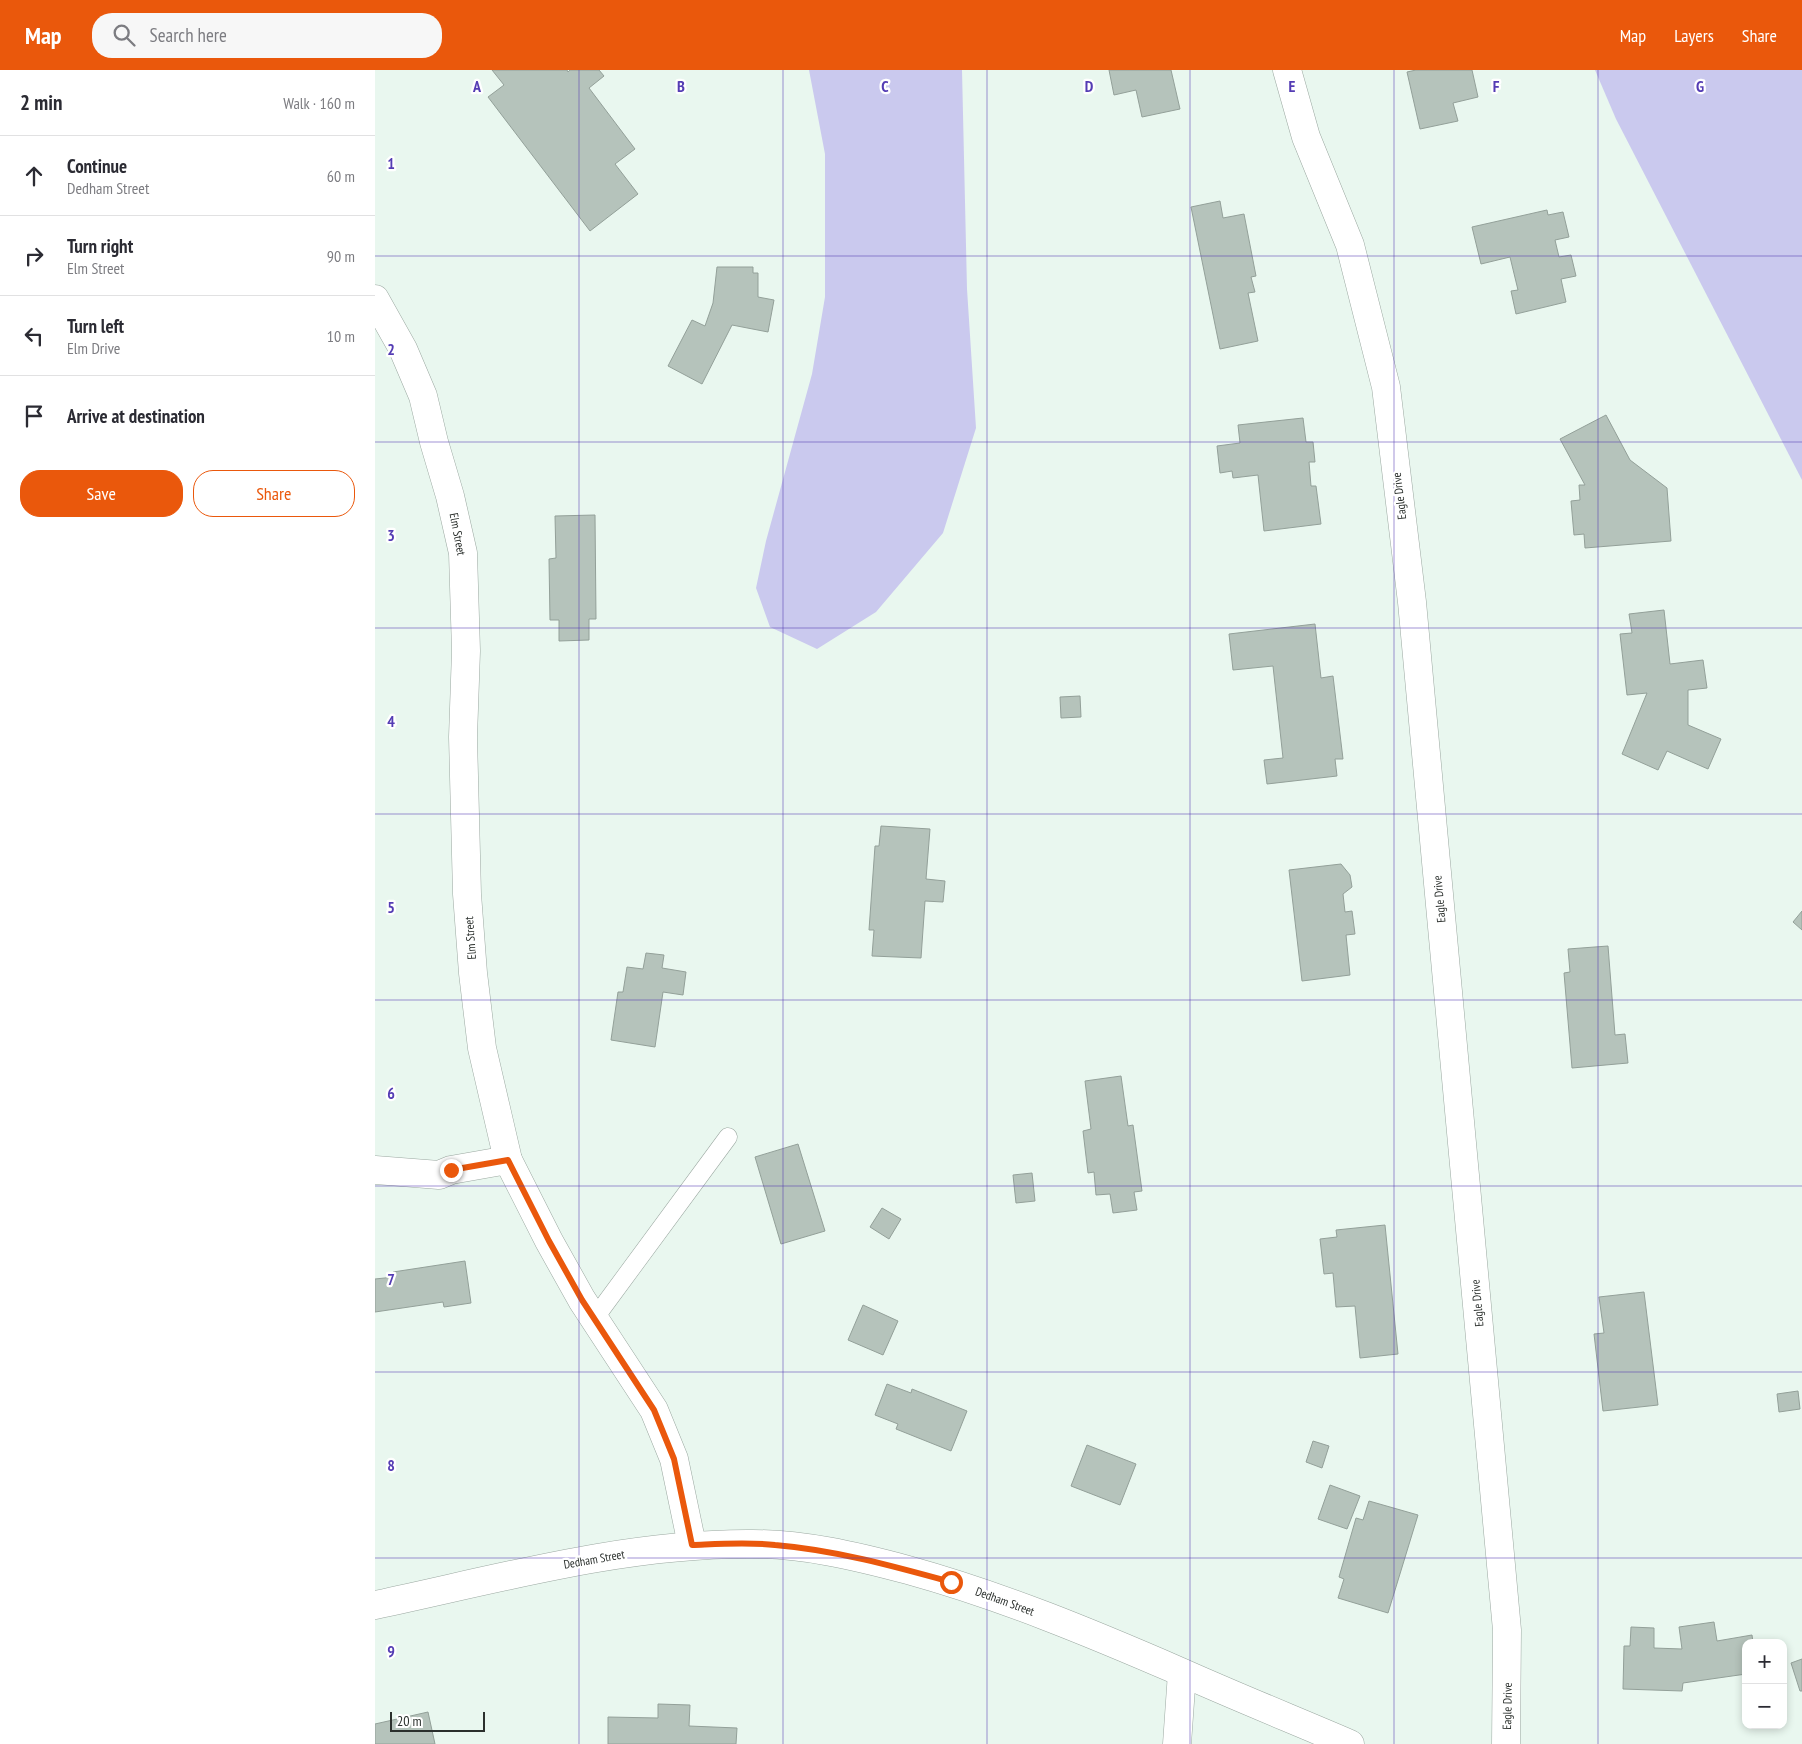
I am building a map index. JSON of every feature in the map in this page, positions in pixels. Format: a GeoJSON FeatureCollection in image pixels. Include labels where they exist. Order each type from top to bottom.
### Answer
{"type":"FeatureCollection","features":[{"type":"Feature","properties":{"kind":"street","name":"Eagle Drive"},"geometry":{"type":"LineString","coordinates":[[1287,70],[1306,137],[1350,245],[1386,387],[1413,612],[1507,1630],[1506,1744]]}},
{"type":"Feature","properties":{"kind":"street","name":"Elm Street"},"geometry":{"type":"LineString","coordinates":[[375,299],[403,349],[423,396],[463,553],[466,651],[463,737],[467,894],[473,973],[482,1048],[508,1160],[549,1241],[594,1319],[654,1410],[674,1459],[692,1545]]}},
{"type":"Feature","properties":{"kind":"street"},"geometry":{"type":"LineString","coordinates":[[375,1170],[439,1175],[451,1170],[508,1160]]}},
{"type":"Feature","properties":{"kind":"street","name":"Dedham Street"},"geometry":{"type":"LineString","coordinates":[[375,1605],[583,1560],[658,1548],[692,1545],[774,1544],[799,1547],[875,1561],[1003,1599],[1099,1636],[1350,1744]]}},
{"type":"Feature","properties":{"kind":"street"},"geometry":{"type":"LineString","coordinates":[[1177,1744],[1182,1673]]}},
{"type":"Feature","properties":{"kind":"lane"},"geometry":{"type":"LineString","coordinates":[[594,1319],[727,1137]]}},
{"type":"Feature","properties":{"kind":"shaded area"},"geometry":{"type":"Polygon","coordinates":[[[809,70],[962,70],[967,289],[976,428],[943,533],[876,612],[817,649],[770,627],[756,588],[766,541],[812,374],[825,297],[825,154],[809,70]]]}},
{"type":"Feature","properties":{"kind":"shaded area"},"geometry":{"type":"Polygon","coordinates":[[[1595,70],[1802,70],[1802,480],[1616,119],[1595,70]]]}},
{"type":"Feature","properties":{"kind":"building"},"geometry":{"type":"Polygon","coordinates":[[[492,70],[567,70],[568,72],[570,70],[599,70],[604,76],[589,88],[635,149],[615,164],[638,194],[590,231],[488,97],[504,85],[492,70]]]}},
{"type":"Feature","properties":{"kind":"building"},"geometry":{"type":"Polygon","coordinates":[[[1109,70],[1171,70],[1180,109],[1142,117],[1136,90],[1114,95],[1109,70]]]}},
{"type":"Feature","properties":{"kind":"building"},"geometry":{"type":"Polygon","coordinates":[[[1416,70],[1472,70],[1478,97],[1453,103],[1458,121],[1420,129],[1407,72],[1416,70]]]}},
{"type":"Feature","properties":{"kind":"building"},"geometry":{"type":"Polygon","coordinates":[[[1220,201],[1223,218],[1244,214],[1256,276],[1251,277],[1255,292],[1248,293],[1258,341],[1220,349],[1191,207],[1220,201]]]}},
{"type":"Feature","properties":{"kind":"building"},"geometry":{"type":"Polygon","coordinates":[[[1547,210],[1548,215],[1563,212],[1569,237],[1555,240],[1559,257],[1571,255],[1576,276],[1561,279],[1566,302],[1516,314],[1511,291],[1518,290],[1510,257],[1481,264],[1472,227],[1547,210]]]}},
{"type":"Feature","properties":{"kind":"building"},"geometry":{"type":"Polygon","coordinates":[[[717,267],[753,267],[753,273],[758,273],[758,297],[774,300],[768,332],[732,325],[702,384],[668,366],[692,320],[705,326],[713,303],[717,267]]]}},
{"type":"Feature","properties":{"kind":"building"},"geometry":{"type":"Polygon","coordinates":[[[1606,415],[1630,460],[1667,488],[1671,541],[1585,548],[1584,534],[1574,535],[1571,501],[1580,500],[1579,485],[1585,485],[1560,439],[1606,415]]]}},
{"type":"Feature","properties":{"kind":"building"},"geometry":{"type":"Polygon","coordinates":[[[1303,418],[1306,442],[1313,442],[1315,462],[1309,462],[1311,486],[1316,486],[1321,524],[1264,531],[1258,475],[1233,478],[1232,471],[1220,473],[1217,446],[1240,443],[1238,425],[1303,418]]]}},
{"type":"Feature","properties":{"kind":"building"},"geometry":{"type":"Polygon","coordinates":[[[595,515],[596,619],[589,619],[589,640],[559,641],[559,620],[550,620],[549,559],[556,558],[555,516],[595,515]]]}},
{"type":"Feature","properties":{"kind":"building"},"geometry":{"type":"Polygon","coordinates":[[[1664,610],[1670,664],[1703,660],[1707,688],[1688,690],[1688,725],[1721,739],[1708,769],[1667,751],[1658,770],[1622,754],[1647,693],[1627,695],[1620,634],[1632,633],[1629,614],[1664,610]]]}},
{"type":"Feature","properties":{"kind":"building"},"geometry":{"type":"Polygon","coordinates":[[[1315,624],[1321,678],[1333,676],[1343,759],[1335,759],[1337,776],[1267,784],[1264,760],[1283,758],[1273,666],[1233,670],[1229,634],[1315,624]]]}},
{"type":"Feature","properties":{"kind":"building"},"geometry":{"type":"Polygon","coordinates":[[[1080,696],[1081,717],[1061,718],[1060,697],[1080,696]]]}},
{"type":"Feature","properties":{"kind":"building"},"geometry":{"type":"Polygon","coordinates":[[[881,826],[930,829],[926,879],[945,881],[943,902],[925,901],[921,958],[872,956],[874,930],[869,930],[875,846],[879,846],[881,826]]]}},
{"type":"Feature","properties":{"kind":"building"},"geometry":{"type":"Polygon","coordinates":[[[1341,864],[1350,875],[1352,887],[1343,894],[1345,912],[1352,911],[1355,934],[1346,935],[1350,975],[1302,981],[1289,870],[1341,864]]]}},
{"type":"Feature","properties":{"kind":"building"},"geometry":{"type":"Polygon","coordinates":[[[1802,911],[1802,930],[1793,922],[1802,911]]]}},
{"type":"Feature","properties":{"kind":"building"},"geometry":{"type":"Polygon","coordinates":[[[1608,946],[1615,1035],[1625,1034],[1628,1063],[1572,1068],[1564,973],[1570,972],[1568,949],[1608,946]]]}},
{"type":"Feature","properties":{"kind":"building"},"geometry":{"type":"Polygon","coordinates":[[[646,953],[664,955],[662,968],[686,972],[683,995],[663,992],[655,1047],[611,1040],[618,992],[623,992],[627,967],[643,969],[646,953]]]}},
{"type":"Feature","properties":{"kind":"building"},"geometry":{"type":"Polygon","coordinates":[[[1121,1076],[1128,1126],[1133,1125],[1142,1191],[1134,1192],[1137,1210],[1113,1213],[1110,1194],[1096,1195],[1094,1172],[1088,1173],[1083,1131],[1091,1129],[1085,1081],[1121,1076]]]}},
{"type":"Feature","properties":{"kind":"building"},"geometry":{"type":"Polygon","coordinates":[[[798,1144],[825,1231],[781,1244],[755,1157],[798,1144]]]}},
{"type":"Feature","properties":{"kind":"building"},"geometry":{"type":"Polygon","coordinates":[[[1032,1173],[1035,1201],[1016,1203],[1013,1175],[1032,1173]]]}},
{"type":"Feature","properties":{"kind":"building"},"geometry":{"type":"Polygon","coordinates":[[[882,1208],[901,1219],[889,1239],[870,1227],[882,1208]]]}},
{"type":"Feature","properties":{"kind":"building"},"geometry":{"type":"Polygon","coordinates":[[[1385,1225],[1398,1354],[1360,1358],[1355,1306],[1336,1307],[1333,1273],[1324,1274],[1320,1239],[1337,1237],[1336,1230],[1385,1225]]]}},
{"type":"Feature","properties":{"kind":"building"},"geometry":{"type":"Polygon","coordinates":[[[465,1261],[471,1303],[444,1307],[443,1302],[375,1312],[375,1279],[394,1277],[393,1272],[465,1261]]]}},
{"type":"Feature","properties":{"kind":"building"},"geometry":{"type":"Polygon","coordinates":[[[1644,1292],[1658,1405],[1603,1411],[1594,1334],[1604,1333],[1599,1297],[1644,1292]]]}},
{"type":"Feature","properties":{"kind":"building"},"geometry":{"type":"Polygon","coordinates":[[[863,1305],[898,1321],[883,1355],[848,1340],[863,1305]]]}},
{"type":"Feature","properties":{"kind":"building"},"geometry":{"type":"Polygon","coordinates":[[[887,1384],[911,1393],[912,1389],[967,1411],[951,1451],[896,1429],[898,1424],[875,1415],[887,1384]]]}},
{"type":"Feature","properties":{"kind":"building"},"geometry":{"type":"Polygon","coordinates":[[[1798,1391],[1800,1409],[1779,1412],[1777,1394],[1798,1391]]]}},
{"type":"Feature","properties":{"kind":"building"},"geometry":{"type":"Polygon","coordinates":[[[1313,1441],[1329,1446],[1322,1468],[1306,1462],[1313,1441]]]}},
{"type":"Feature","properties":{"kind":"building"},"geometry":{"type":"Polygon","coordinates":[[[1087,1445],[1136,1464],[1120,1505],[1071,1486],[1087,1445]]]}},
{"type":"Feature","properties":{"kind":"building"},"geometry":{"type":"Polygon","coordinates":[[[1330,1485],[1360,1496],[1347,1529],[1318,1519],[1330,1485]]]}},
{"type":"Feature","properties":{"kind":"building"},"geometry":{"type":"Polygon","coordinates":[[[1369,1501],[1418,1515],[1388,1613],[1338,1598],[1344,1579],[1339,1577],[1356,1518],[1363,1520],[1369,1501]]]}},
{"type":"Feature","properties":{"kind":"building"},"geometry":{"type":"Polygon","coordinates":[[[1714,1622],[1717,1641],[1752,1635],[1752,1639],[1742,1639],[1742,1675],[1683,1683],[1682,1691],[1623,1689],[1624,1646],[1630,1646],[1631,1627],[1654,1628],[1654,1648],[1682,1649],[1679,1627],[1714,1622]]]}},
{"type":"Feature","properties":{"kind":"building"},"geometry":{"type":"Polygon","coordinates":[[[1802,1659],[1802,1691],[1800,1691],[1791,1663],[1802,1659]]]}},
{"type":"Feature","properties":{"kind":"building"},"geometry":{"type":"Polygon","coordinates":[[[658,1704],[690,1705],[689,1726],[737,1728],[736,1744],[608,1744],[608,1717],[658,1718],[658,1704]]]}},
{"type":"Feature","properties":{"kind":"building"},"geometry":{"type":"Polygon","coordinates":[[[428,1712],[435,1744],[375,1744],[375,1724],[428,1712]]]}},
{"type":"Feature","properties":{"kind":"route"},"geometry":{"type":"LineString","coordinates":[[451,1170],[508,1160],[549,1241],[582,1300],[654,1410],[674,1459],[692,1545],[774,1544],[799,1547],[875,1561],[951,1582]]}}]}
